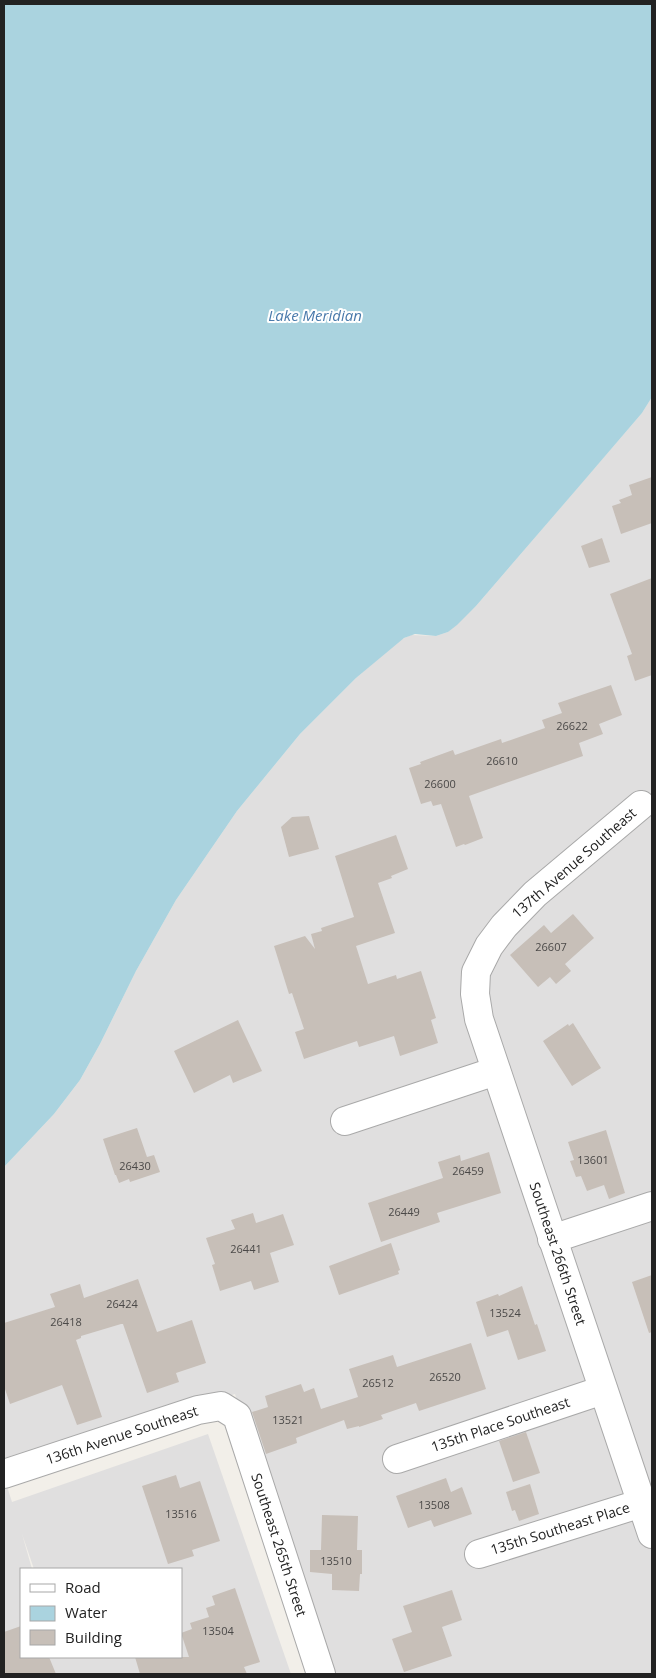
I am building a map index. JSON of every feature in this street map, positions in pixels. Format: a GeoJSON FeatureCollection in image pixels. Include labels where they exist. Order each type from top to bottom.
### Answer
{"type":"FeatureCollection","features":[{"type":"Feature","properties":{"kind":"street","name":"137th Avenue Southeast"},"geometry":{"type":"LineString","coordinates":[[476,972],[489,946],[504,926],[529,900],[641,805]]}},
{"type":"Feature","properties":{"kind":"street","name":"Southeast 266th Street"},"geometry":{"type":"LineString","coordinates":[[476,972],[475,994],[478,1019],[652,1534]]}},
{"type":"Feature","properties":{"kind":"street"},"geometry":{"type":"LineString","coordinates":[[345,1121],[496,1071]]}},
{"type":"Feature","properties":{"kind":"street"},"geometry":{"type":"LineString","coordinates":[[552,1239],[652,1206]]}},
{"type":"Feature","properties":{"kind":"street","name":"135th Place Southeast"},"geometry":{"type":"LineString","coordinates":[[397,1459],[603,1390]]}},
{"type":"Feature","properties":{"kind":"street","name":"136th Avenue Southeast"},"geometry":{"type":"LineString","coordinates":[[4,1474],[198,1410],[221,1406],[238,1416]]}},
{"type":"Feature","properties":{"kind":"street","name":"Southeast 265th Street"},"geometry":{"type":"LineString","coordinates":[[238,1416],[321,1674]]}},
{"type":"Feature","properties":{"kind":"street","name":"135th Southeast Place"},"geometry":{"type":"LineString","coordinates":[[479,1554],[642,1503]]}},
{"type":"Feature","properties":{"kind":"shaded area"},"geometry":{"type":"Polygon","coordinates":[[[652,397],[652,1674],[321,1674],[235,1394],[4,1472],[4,1167],[54,1114],[80,1080],[136,971],[176,900],[237,811],[300,734],[356,678],[400,640],[411,635],[436,636],[448,632],[476,606],[642,413],[652,397]]]}},
{"type":"Feature","properties":{"kind":"shaded area"},"geometry":{"type":"Polygon","coordinates":[[[208,1434],[291,1674],[4,1674],[4,1477],[12,1502],[208,1434]]]}},
{"type":"Feature","properties":{"kind":"water","name":"Lake Meridian"},"geometry":{"type":"Polygon","coordinates":[[[4,4],[652,4],[652,397],[642,413],[476,606],[457,625],[448,632],[436,636],[415,634],[404,638],[356,678],[300,734],[237,811],[176,900],[136,971],[80,1080],[54,1114],[4,1167],[4,4]]]}},
{"type":"Feature","properties":{"kind":"building"},"geometry":{"type":"Polygon","coordinates":[[[652,477],[652,523],[621,534],[612,506],[621,503],[619,500],[632,495],[629,485],[652,477]]]}},
{"type":"Feature","properties":{"kind":"building"},"geometry":{"type":"Polygon","coordinates":[[[602,538],[610,562],[589,568],[581,546],[602,538]]]}},
{"type":"Feature","properties":{"kind":"building"},"geometry":{"type":"Polygon","coordinates":[[[652,578],[652,675],[635,681],[627,656],[632,654],[610,594],[652,578]]]}},
{"type":"Feature","properties":{"kind":"building"},"geometry":{"type":"Polygon","coordinates":[[[611,685],[622,715],[599,724],[603,734],[579,743],[583,756],[469,796],[483,838],[456,847],[441,804],[433,806],[431,801],[421,804],[409,768],[453,750],[455,755],[501,739],[502,743],[545,728],[542,720],[562,713],[558,703],[611,685]]]}},
{"type":"Feature","properties":{"kind":"building"},"geometry":{"type":"Polygon","coordinates":[[[309,816],[319,849],[289,857],[281,827],[292,817],[309,816]]]}},
{"type":"Feature","properties":{"kind":"building"},"geometry":{"type":"Polygon","coordinates":[[[396,835],[408,869],[378,883],[395,933],[356,946],[368,984],[396,975],[397,979],[421,971],[436,1018],[431,1020],[438,1043],[400,1056],[394,1036],[359,1047],[357,1041],[304,1059],[295,1032],[304,1029],[292,993],[289,994],[274,946],[305,936],[315,949],[311,934],[322,931],[321,928],[354,917],[335,856],[396,835]]]}},
{"type":"Feature","properties":{"kind":"building"},"geometry":{"type":"Polygon","coordinates":[[[573,914],[594,938],[565,964],[571,971],[556,984],[550,977],[538,987],[510,955],[544,925],[551,933],[573,914]]]}},
{"type":"Feature","properties":{"kind":"building"},"geometry":{"type":"Polygon","coordinates":[[[238,1020],[262,1071],[233,1083],[230,1075],[194,1093],[174,1051],[238,1020]]]}},
{"type":"Feature","properties":{"kind":"building"},"geometry":{"type":"Polygon","coordinates":[[[573,1023],[601,1068],[572,1086],[543,1041],[568,1024],[569,1026],[573,1023]]]}},
{"type":"Feature","properties":{"kind":"building"},"geometry":{"type":"Polygon","coordinates":[[[137,1128],[147,1157],[154,1155],[160,1172],[130,1182],[129,1179],[119,1183],[103,1139],[137,1128]]]}},
{"type":"Feature","properties":{"kind":"building"},"geometry":{"type":"Polygon","coordinates":[[[606,1130],[625,1193],[609,1199],[604,1185],[587,1191],[581,1176],[576,1177],[570,1161],[574,1160],[568,1142],[606,1130]]]}},
{"type":"Feature","properties":{"kind":"building"},"geometry":{"type":"Polygon","coordinates":[[[489,1152],[501,1193],[437,1213],[440,1222],[381,1242],[368,1203],[443,1178],[438,1162],[460,1155],[461,1161],[489,1152]]]}},
{"type":"Feature","properties":{"kind":"building"},"geometry":{"type":"Polygon","coordinates":[[[253,1213],[256,1223],[283,1214],[294,1245],[270,1253],[279,1282],[254,1290],[251,1281],[220,1291],[212,1265],[215,1264],[206,1238],[235,1229],[231,1220],[253,1213]]]}},
{"type":"Feature","properties":{"kind":"building"},"geometry":{"type":"Polygon","coordinates":[[[391,1243],[400,1270],[398,1271],[399,1274],[339,1295],[329,1266],[391,1243]]]}},
{"type":"Feature","properties":{"kind":"building"},"geometry":{"type":"Polygon","coordinates":[[[652,1275],[652,1332],[649,1333],[632,1282],[652,1275]]]}},
{"type":"Feature","properties":{"kind":"building"},"geometry":{"type":"Polygon","coordinates":[[[138,1279],[157,1332],[192,1320],[206,1363],[176,1373],[179,1382],[147,1393],[123,1324],[121,1324],[81,1336],[81,1338],[76,1340],[102,1417],[77,1425],[62,1385],[10,1404],[4,1386],[4,1323],[55,1307],[50,1294],[80,1284],[84,1298],[138,1279]]]}},
{"type":"Feature","properties":{"kind":"building"},"geometry":{"type":"Polygon","coordinates":[[[522,1286],[546,1351],[518,1360],[508,1330],[487,1337],[476,1302],[498,1294],[499,1296],[522,1286]]]}},
{"type":"Feature","properties":{"kind":"building"},"geometry":{"type":"Polygon","coordinates":[[[471,1343],[486,1389],[419,1411],[416,1403],[381,1415],[383,1419],[359,1427],[347,1429],[344,1420],[296,1438],[297,1443],[266,1454],[252,1412],[268,1407],[265,1396],[301,1384],[304,1392],[314,1388],[321,1409],[358,1397],[349,1369],[393,1355],[397,1367],[471,1343]]]}},
{"type":"Feature","properties":{"kind":"building"},"geometry":{"type":"Polygon","coordinates":[[[526,1432],[540,1473],[513,1482],[499,1441],[526,1432]]]}},
{"type":"Feature","properties":{"kind":"building"},"geometry":{"type":"Polygon","coordinates":[[[176,1475],[180,1488],[200,1481],[220,1541],[192,1550],[194,1556],[168,1564],[142,1486],[176,1475]]]}},
{"type":"Feature","properties":{"kind":"building"},"geometry":{"type":"Polygon","coordinates":[[[446,1478],[451,1492],[462,1487],[472,1514],[434,1527],[431,1520],[408,1528],[396,1496],[446,1478]]]}},
{"type":"Feature","properties":{"kind":"building"},"geometry":{"type":"Polygon","coordinates":[[[530,1484],[539,1514],[519,1521],[515,1510],[512,1511],[506,1492],[530,1484]]]}},
{"type":"Feature","properties":{"kind":"building"},"geometry":{"type":"Polygon","coordinates":[[[322,1515],[358,1516],[357,1550],[362,1550],[362,1574],[360,1574],[359,1591],[332,1590],[332,1574],[310,1572],[310,1550],[321,1550],[322,1515]]]}},
{"type":"Feature","properties":{"kind":"building"},"geometry":{"type":"Polygon","coordinates":[[[235,1588],[260,1662],[244,1667],[247,1674],[140,1674],[135,1658],[189,1657],[182,1633],[192,1629],[190,1623],[209,1617],[206,1608],[215,1605],[212,1596],[235,1588]]]}},
{"type":"Feature","properties":{"kind":"building"},"geometry":{"type":"Polygon","coordinates":[[[452,1590],[462,1620],[442,1627],[452,1656],[404,1672],[392,1639],[412,1632],[403,1606],[452,1590]]]}},
{"type":"Feature","properties":{"kind":"building"},"geometry":{"type":"Polygon","coordinates":[[[20,1626],[20,1658],[49,1658],[56,1674],[4,1674],[4,1632],[20,1626]]]}}]}
